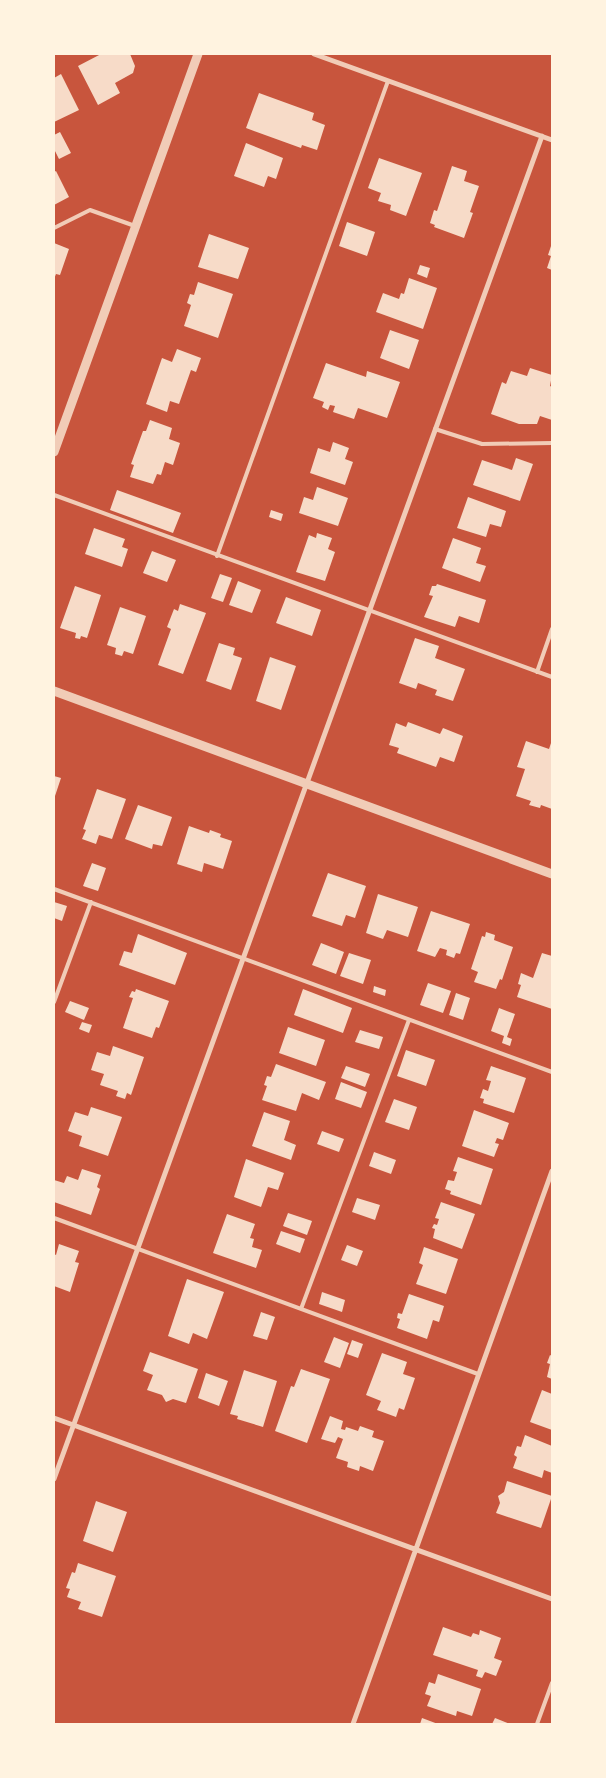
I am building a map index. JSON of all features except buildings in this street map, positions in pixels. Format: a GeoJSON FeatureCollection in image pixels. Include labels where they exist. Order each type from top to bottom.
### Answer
{"type":"FeatureCollection","features":[{"type":"Feature","properties":{"kind":"street"},"geometry":{"type":"LineString","coordinates":[[54,452],[198,54]]}},
{"type":"Feature","properties":{"kind":"street"},"geometry":{"type":"LineString","coordinates":[[314,54],[552,140]]}},
{"type":"Feature","properties":{"kind":"street"},"geometry":{"type":"LineString","coordinates":[[54,1479],[542,136]]}},
{"type":"Feature","properties":{"kind":"street"},"geometry":{"type":"LineString","coordinates":[[54,692],[552,874]]}},
{"type":"Feature","properties":{"kind":"street"},"geometry":{"type":"LineString","coordinates":[[353,1724],[552,1171]]}},
{"type":"Feature","properties":{"kind":"street"},"geometry":{"type":"LineString","coordinates":[[54,1418],[552,1599]]}},
{"type":"Feature","properties":{"kind":"lane"},"geometry":{"type":"LineString","coordinates":[[218,556],[388,81]]}},
{"type":"Feature","properties":{"kind":"lane"},"geometry":{"type":"LineString","coordinates":[[54,228],[90,210],[136,226]]}},
{"type":"Feature","properties":{"kind":"lane"},"geometry":{"type":"LineString","coordinates":[[436,429],[482,444],[552,443]]}},
{"type":"Feature","properties":{"kind":"lane"},"geometry":{"type":"LineString","coordinates":[[54,495],[552,678]]}},
{"type":"Feature","properties":{"kind":"lane"},"geometry":{"type":"LineString","coordinates":[[537,672],[552,629]]}},
{"type":"Feature","properties":{"kind":"lane"},"geometry":{"type":"LineString","coordinates":[[54,889],[552,1072]]}},
{"type":"Feature","properties":{"kind":"lane"},"geometry":{"type":"LineString","coordinates":[[54,1002],[91,902]]}},
{"type":"Feature","properties":{"kind":"lane"},"geometry":{"type":"LineString","coordinates":[[302,1309],[409,1020]]}},
{"type":"Feature","properties":{"kind":"lane"},"geometry":{"type":"LineString","coordinates":[[54,1218],[478,1374]]}},
{"type":"Feature","properties":{"kind":"lane"},"geometry":{"type":"LineString","coordinates":[[537,1724],[552,1683]]}}]}
